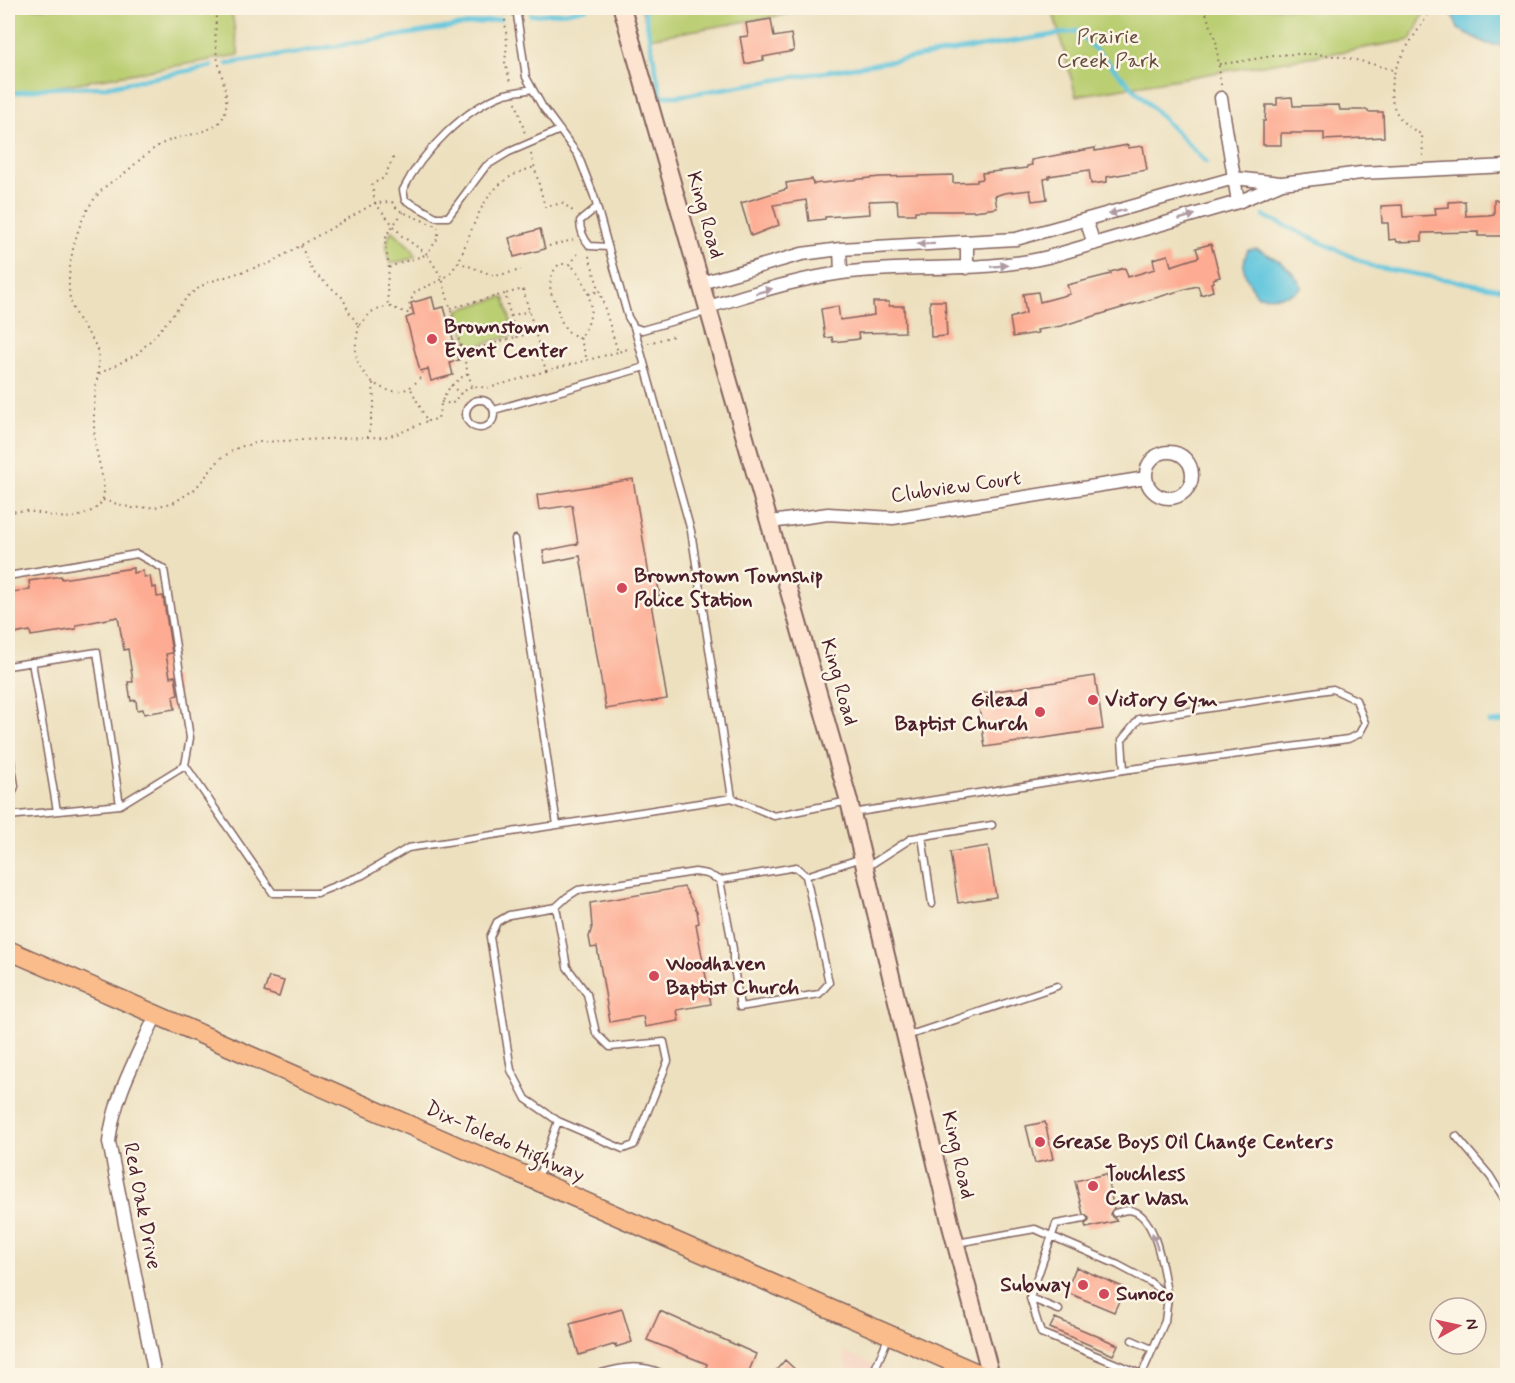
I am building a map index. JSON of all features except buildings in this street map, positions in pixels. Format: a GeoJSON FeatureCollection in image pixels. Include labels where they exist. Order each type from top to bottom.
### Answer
{"type":"FeatureCollection","features":[{"type":"Feature","properties":{"kind":"main road","name":"King Road"},"geometry":{"type":"LineString","coordinates":[[622,8],[851,807],[956,1243],[991,1376]]}},
{"type":"Feature","properties":{"kind":"main road","name":"Dix-Toledo Highway"},"geometry":{"type":"LineString","coordinates":[[8,950],[984,1376]]}},
{"type":"Feature","properties":{"kind":"street"},"geometry":{"type":"LineString","coordinates":[[1221,92],[1238,202]]}},
{"type":"Feature","properties":{"kind":"street"},"geometry":{"type":"LineString","coordinates":[[701,283],[802,254],[865,246],[1016,239],[1234,178],[1282,183],[1344,175],[1508,166]]}},
{"type":"Feature","properties":{"kind":"street"},"geometry":{"type":"LineString","coordinates":[[709,309],[805,280],[842,273],[968,268],[1022,263],[1238,202],[1282,183]]}},
{"type":"Feature","properties":{"kind":"street"},"geometry":{"type":"LineString","coordinates":[[1086,220],[1094,244]]}},
{"type":"Feature","properties":{"kind":"street"},"geometry":{"type":"LineString","coordinates":[[967,243],[968,268]]}},
{"type":"Feature","properties":{"kind":"street"},"geometry":{"type":"LineString","coordinates":[[840,249],[842,273]]}},
{"type":"Feature","properties":{"kind":"street","name":"Clubview Court"},"geometry":{"type":"LineString","coordinates":[[771,522],[828,514],[893,518],[1146,478]]}},
{"type":"Feature","properties":{"kind":"street","name":"Red Oak Drive"},"geometry":{"type":"LineString","coordinates":[[155,1376],[109,1142],[112,1117],[123,1087],[156,1015]]}},
{"type":"Feature","properties":{"kind":"street"},"geometry":{"type":"LineString","coordinates":[[602,1376],[638,1370],[660,1376]]}},
{"type":"Feature","properties":{"kind":"lane"},"geometry":{"type":"LineString","coordinates":[[516,8],[526,77],[542,106],[578,155],[597,207],[628,317],[634,327],[691,531],[732,798]]}},
{"type":"Feature","properties":{"kind":"lane"},"geometry":{"type":"LineString","coordinates":[[532,89],[504,95],[474,110],[430,148],[403,190],[405,200],[436,216],[448,216],[486,166],[509,152],[560,130]]}},
{"type":"Feature","properties":{"kind":"lane"},"geometry":{"type":"LineString","coordinates":[[597,207],[580,221],[580,228],[584,240],[590,246],[608,247]]}},
{"type":"Feature","properties":{"kind":"lane"},"geometry":{"type":"LineString","coordinates":[[634,327],[642,330],[709,309]]}},
{"type":"Feature","properties":{"kind":"lane"},"geometry":{"type":"LineString","coordinates":[[494,410],[645,366]]}},
{"type":"Feature","properties":{"kind":"lane"},"geometry":{"type":"LineString","coordinates":[[476,400],[489,403],[494,410],[493,419],[487,426],[477,428],[467,419],[468,406],[476,400]]}},
{"type":"Feature","properties":{"kind":"lane"},"geometry":{"type":"LineString","coordinates":[[515,539],[557,825]]}},
{"type":"Feature","properties":{"kind":"lane"},"geometry":{"type":"LineString","coordinates":[[8,576],[137,554],[164,569],[190,738],[185,765],[273,893],[316,893],[363,875],[408,848],[732,798],[774,816],[851,807],[1124,770],[1348,739],[1359,734],[1365,723],[1356,700],[1333,689],[1139,719],[1122,740],[1124,770]]}},
{"type":"Feature","properties":{"kind":"lane"},"geometry":{"type":"LineString","coordinates":[[8,666],[97,652],[120,805]]}},
{"type":"Feature","properties":{"kind":"lane"},"geometry":{"type":"LineString","coordinates":[[32,662],[57,811]]}},
{"type":"Feature","properties":{"kind":"lane"},"geometry":{"type":"LineString","coordinates":[[8,743],[15,786],[8,805]]}},
{"type":"Feature","properties":{"kind":"lane"},"geometry":{"type":"LineString","coordinates":[[8,816],[120,805],[185,765]]}},
{"type":"Feature","properties":{"kind":"lane"},"geometry":{"type":"LineString","coordinates":[[806,876],[865,863],[912,838],[992,825]]}},
{"type":"Feature","properties":{"kind":"lane"},"geometry":{"type":"LineString","coordinates":[[922,836],[932,904]]}},
{"type":"Feature","properties":{"kind":"lane"},"geometry":{"type":"LineString","coordinates":[[556,907],[567,967],[587,994],[596,1033],[610,1047],[664,1042],[668,1061],[634,1145],[623,1149],[558,1121],[526,1099],[511,1070],[490,937],[497,922],[509,915],[556,907],[578,890],[695,872],[720,880],[796,867],[806,876],[829,983],[819,994],[740,1007],[733,949],[720,880]]}},
{"type":"Feature","properties":{"kind":"lane"},"geometry":{"type":"LineString","coordinates":[[906,1036],[1058,986]]}},
{"type":"Feature","properties":{"kind":"lane"},"geometry":{"type":"LineString","coordinates":[[537,1181],[558,1121]]}},
{"type":"Feature","properties":{"kind":"lane"},"geometry":{"type":"LineString","coordinates":[[1456,1136],[1490,1176],[1508,1205]]}},
{"type":"Feature","properties":{"kind":"lane"},"geometry":{"type":"LineString","coordinates":[[1084,1219],[1056,1224],[1030,1298],[1041,1334],[1141,1375],[1165,1320],[1168,1297],[1156,1240],[1145,1218],[1130,1210],[1115,1213]]}},
{"type":"Feature","properties":{"kind":"lane"},"geometry":{"type":"LineString","coordinates":[[956,1243],[1035,1229],[1126,1269],[1150,1282],[1168,1297]]}},
{"type":"Feature","properties":{"kind":"lane"},"geometry":{"type":"LineString","coordinates":[[1030,1298],[1059,1310]]}},
{"type":"Feature","properties":{"kind":"lane"},"geometry":{"type":"LineString","coordinates":[[872,1376],[889,1335]]}},
{"type":"Feature","properties":{"kind":"lane"},"geometry":{"type":"LineString","coordinates":[[1132,1340],[1152,1349]]}},
{"type":"Feature","properties":{"kind":"path"},"geometry":{"type":"LineString","coordinates":[[8,513],[26,511],[68,519],[86,514],[98,507],[102,500],[104,487],[96,455],[94,432],[96,385],[99,374],[97,349],[75,314],[70,296],[69,278],[80,223],[90,203],[140,158],[166,142],[212,129],[222,119],[225,105],[224,80],[216,51],[216,8]]}},
{"type":"Feature","properties":{"kind":"path"},"geometry":{"type":"LineString","coordinates":[[504,8],[507,43],[505,62],[511,85]]}},
{"type":"Feature","properties":{"kind":"path"},"geometry":{"type":"LineString","coordinates":[[1204,8],[1216,40],[1221,92]]}},
{"type":"Feature","properties":{"kind":"path"},"geometry":{"type":"LineString","coordinates":[[1423,170],[1422,135],[1400,119],[1393,105],[1392,87],[1405,49],[1432,8]]}},
{"type":"Feature","properties":{"kind":"path"},"geometry":{"type":"LineString","coordinates":[[1219,64],[1297,54],[1329,55],[1396,71]]}},
{"type":"Feature","properties":{"kind":"path"},"geometry":{"type":"LineString","coordinates":[[516,102],[526,137]]}},
{"type":"Feature","properties":{"kind":"path"},"geometry":{"type":"LineString","coordinates":[[531,154],[545,207],[563,203],[576,213],[573,219]]}},
{"type":"Feature","properties":{"kind":"path"},"geometry":{"type":"LineString","coordinates":[[394,156],[384,178],[372,184],[375,202],[402,236],[427,254],[442,278],[472,386]]}},
{"type":"Feature","properties":{"kind":"path"},"geometry":{"type":"LineString","coordinates":[[423,370],[423,374],[410,387],[398,392],[373,383],[360,367],[356,357],[359,326],[371,312],[388,306],[407,313],[411,312],[409,304],[415,292],[442,278],[458,262],[483,202],[503,181],[535,167]]}},
{"type":"Feature","properties":{"kind":"path"},"geometry":{"type":"LineString","coordinates":[[99,374],[137,354],[189,295],[206,282],[259,268],[375,202],[393,202],[398,210],[438,227],[438,238],[427,254],[389,268]]}},
{"type":"Feature","properties":{"kind":"path"},"geometry":{"type":"LineString","coordinates":[[388,306],[389,268],[385,242],[387,234],[403,212]]}},
{"type":"Feature","properties":{"kind":"path"},"geometry":{"type":"LineString","coordinates":[[549,246],[573,240],[572,233]]}},
{"type":"Feature","properties":{"kind":"path"},"geometry":{"type":"LineString","coordinates":[[301,246],[313,272],[343,298],[359,326]]}},
{"type":"Feature","properties":{"kind":"path"},"geometry":{"type":"LineString","coordinates":[[570,265],[580,249],[588,253],[618,352]]}},
{"type":"Feature","properties":{"kind":"path"},"geometry":{"type":"LineString","coordinates":[[458,262],[495,276],[521,270]]}},
{"type":"Feature","properties":{"kind":"path"},"geometry":{"type":"LineString","coordinates":[[580,337],[587,329],[590,318],[588,294],[580,276],[570,265],[560,264],[552,275],[552,296],[556,302],[558,317],[569,331],[580,337],[587,360]]}},
{"type":"Feature","properties":{"kind":"path"},"geometry":{"type":"LineString","coordinates":[[451,308],[523,289],[546,371]]}},
{"type":"Feature","properties":{"kind":"path"},"geometry":{"type":"LineString","coordinates":[[588,294],[600,291]]}},
{"type":"Feature","properties":{"kind":"path"},"geometry":{"type":"LineString","coordinates":[[505,294],[516,338]]}},
{"type":"Feature","properties":{"kind":"path"},"geometry":{"type":"LineString","coordinates":[[511,316],[529,311]]}},
{"type":"Feature","properties":{"kind":"path"},"geometry":{"type":"LineString","coordinates":[[463,352],[535,333]]}},
{"type":"Feature","properties":{"kind":"path"},"geometry":{"type":"LineString","coordinates":[[441,402],[452,404],[460,394],[472,386],[489,388],[674,336]]}},
{"type":"Feature","properties":{"kind":"path"},"geometry":{"type":"LineString","coordinates":[[102,500],[132,508],[155,507],[175,502],[195,489],[221,458],[239,447],[260,442],[382,438],[400,434],[427,421],[438,419],[442,397],[451,385],[468,373]]}},
{"type":"Feature","properties":{"kind":"path"},"geometry":{"type":"LineString","coordinates":[[368,437],[372,420],[373,383]]}},
{"type":"Feature","properties":{"kind":"path"},"geometry":{"type":"LineString","coordinates":[[451,385],[460,394]]}},
{"type":"Feature","properties":{"kind":"path"},"geometry":{"type":"LineString","coordinates":[[410,387],[427,421]]}},
{"type":"Feature","properties":{"kind":"shaded area"},"geometry":{"type":"Polygon","coordinates":[[[843,1351],[897,1375],[849,1375],[843,1351]]]}},
{"type":"Feature","properties":{"kind":"green space"},"geometry":{"type":"Polygon","coordinates":[[[8,8],[231,8],[239,55],[8,95],[8,8]]]}},
{"type":"Feature","properties":{"kind":"green space"},"geometry":{"type":"Polygon","coordinates":[[[641,8],[823,8],[650,38],[641,8]]]}},
{"type":"Feature","properties":{"kind":"green space","name":"Prairie Creek Park"},"geometry":{"type":"Polygon","coordinates":[[[1052,8],[1426,8],[1411,40],[1076,96],[1052,8]]]}},
{"type":"Feature","properties":{"kind":"green space"},"geometry":{"type":"Polygon","coordinates":[[[391,231],[413,250],[415,256],[413,258],[391,264],[387,248],[391,231]]]}},
{"type":"Feature","properties":{"kind":"green space"},"geometry":{"type":"Polygon","coordinates":[[[502,297],[505,299],[514,335],[469,348],[458,310],[502,297]]]}},
{"type":"Feature","properties":{"kind":"water"},"geometry":{"type":"Polygon","coordinates":[[[1453,8],[1507,8],[1507,46],[1487,44],[1458,29],[1453,16],[1453,8]]]}},
{"type":"Feature","properties":{"kind":"water"},"geometry":{"type":"Polygon","coordinates":[[[1257,249],[1283,264],[1302,287],[1287,295],[1258,296],[1247,279],[1244,269],[1248,250],[1257,249]]]}},
{"type":"Feature","properties":{"kind":"waterway"},"geometry":{"type":"LineString","coordinates":[[531,15],[587,8]]}},
{"type":"Feature","properties":{"kind":"waterway"},"geometry":{"type":"LineString","coordinates":[[644,8],[661,96],[678,96],[1077,31],[1206,162]]}},
{"type":"Feature","properties":{"kind":"waterway"},"geometry":{"type":"LineString","coordinates":[[227,64],[500,19]]}},
{"type":"Feature","properties":{"kind":"waterway"},"geometry":{"type":"LineString","coordinates":[[8,94],[46,88],[106,87],[212,66]]}},
{"type":"Feature","properties":{"kind":"waterway"},"geometry":{"type":"LineString","coordinates":[[1264,216],[1374,267],[1508,290]]}},
{"type":"Feature","properties":{"kind":"waterway"},"geometry":{"type":"LineString","coordinates":[[1489,723],[1508,721]]}},
{"type":"Feature","properties":{"kind":"place","name":"Brownstown Event Center"},"geometry":{"type":"Point","coordinates":[432,339]}},
{"type":"Feature","properties":{"kind":"place","name":"Brownstown Township Police Station"},"geometry":{"type":"Point","coordinates":[622,588]}},
{"type":"Feature","properties":{"kind":"place","name":"Victory Gym"},"geometry":{"type":"Point","coordinates":[1093,700]}},
{"type":"Feature","properties":{"kind":"place","name":"Gilead Baptist Church"},"geometry":{"type":"Point","coordinates":[1040,712]}},
{"type":"Feature","properties":{"kind":"place","name":"Woodhaven Baptist Church"},"geometry":{"type":"Point","coordinates":[654,976]}},
{"type":"Feature","properties":{"kind":"place","name":"Grease Boys Oil Change Centers"},"geometry":{"type":"Point","coordinates":[1040,1142]}},
{"type":"Feature","properties":{"kind":"place","name":"Touchless Car Wash"},"geometry":{"type":"Point","coordinates":[1093,1186]}},
{"type":"Feature","properties":{"kind":"place","name":"Subway"},"geometry":{"type":"Point","coordinates":[1083,1285]}},
{"type":"Feature","properties":{"kind":"place","name":"Sunoco"},"geometry":{"type":"Point","coordinates":[1104,1294]}}]}
